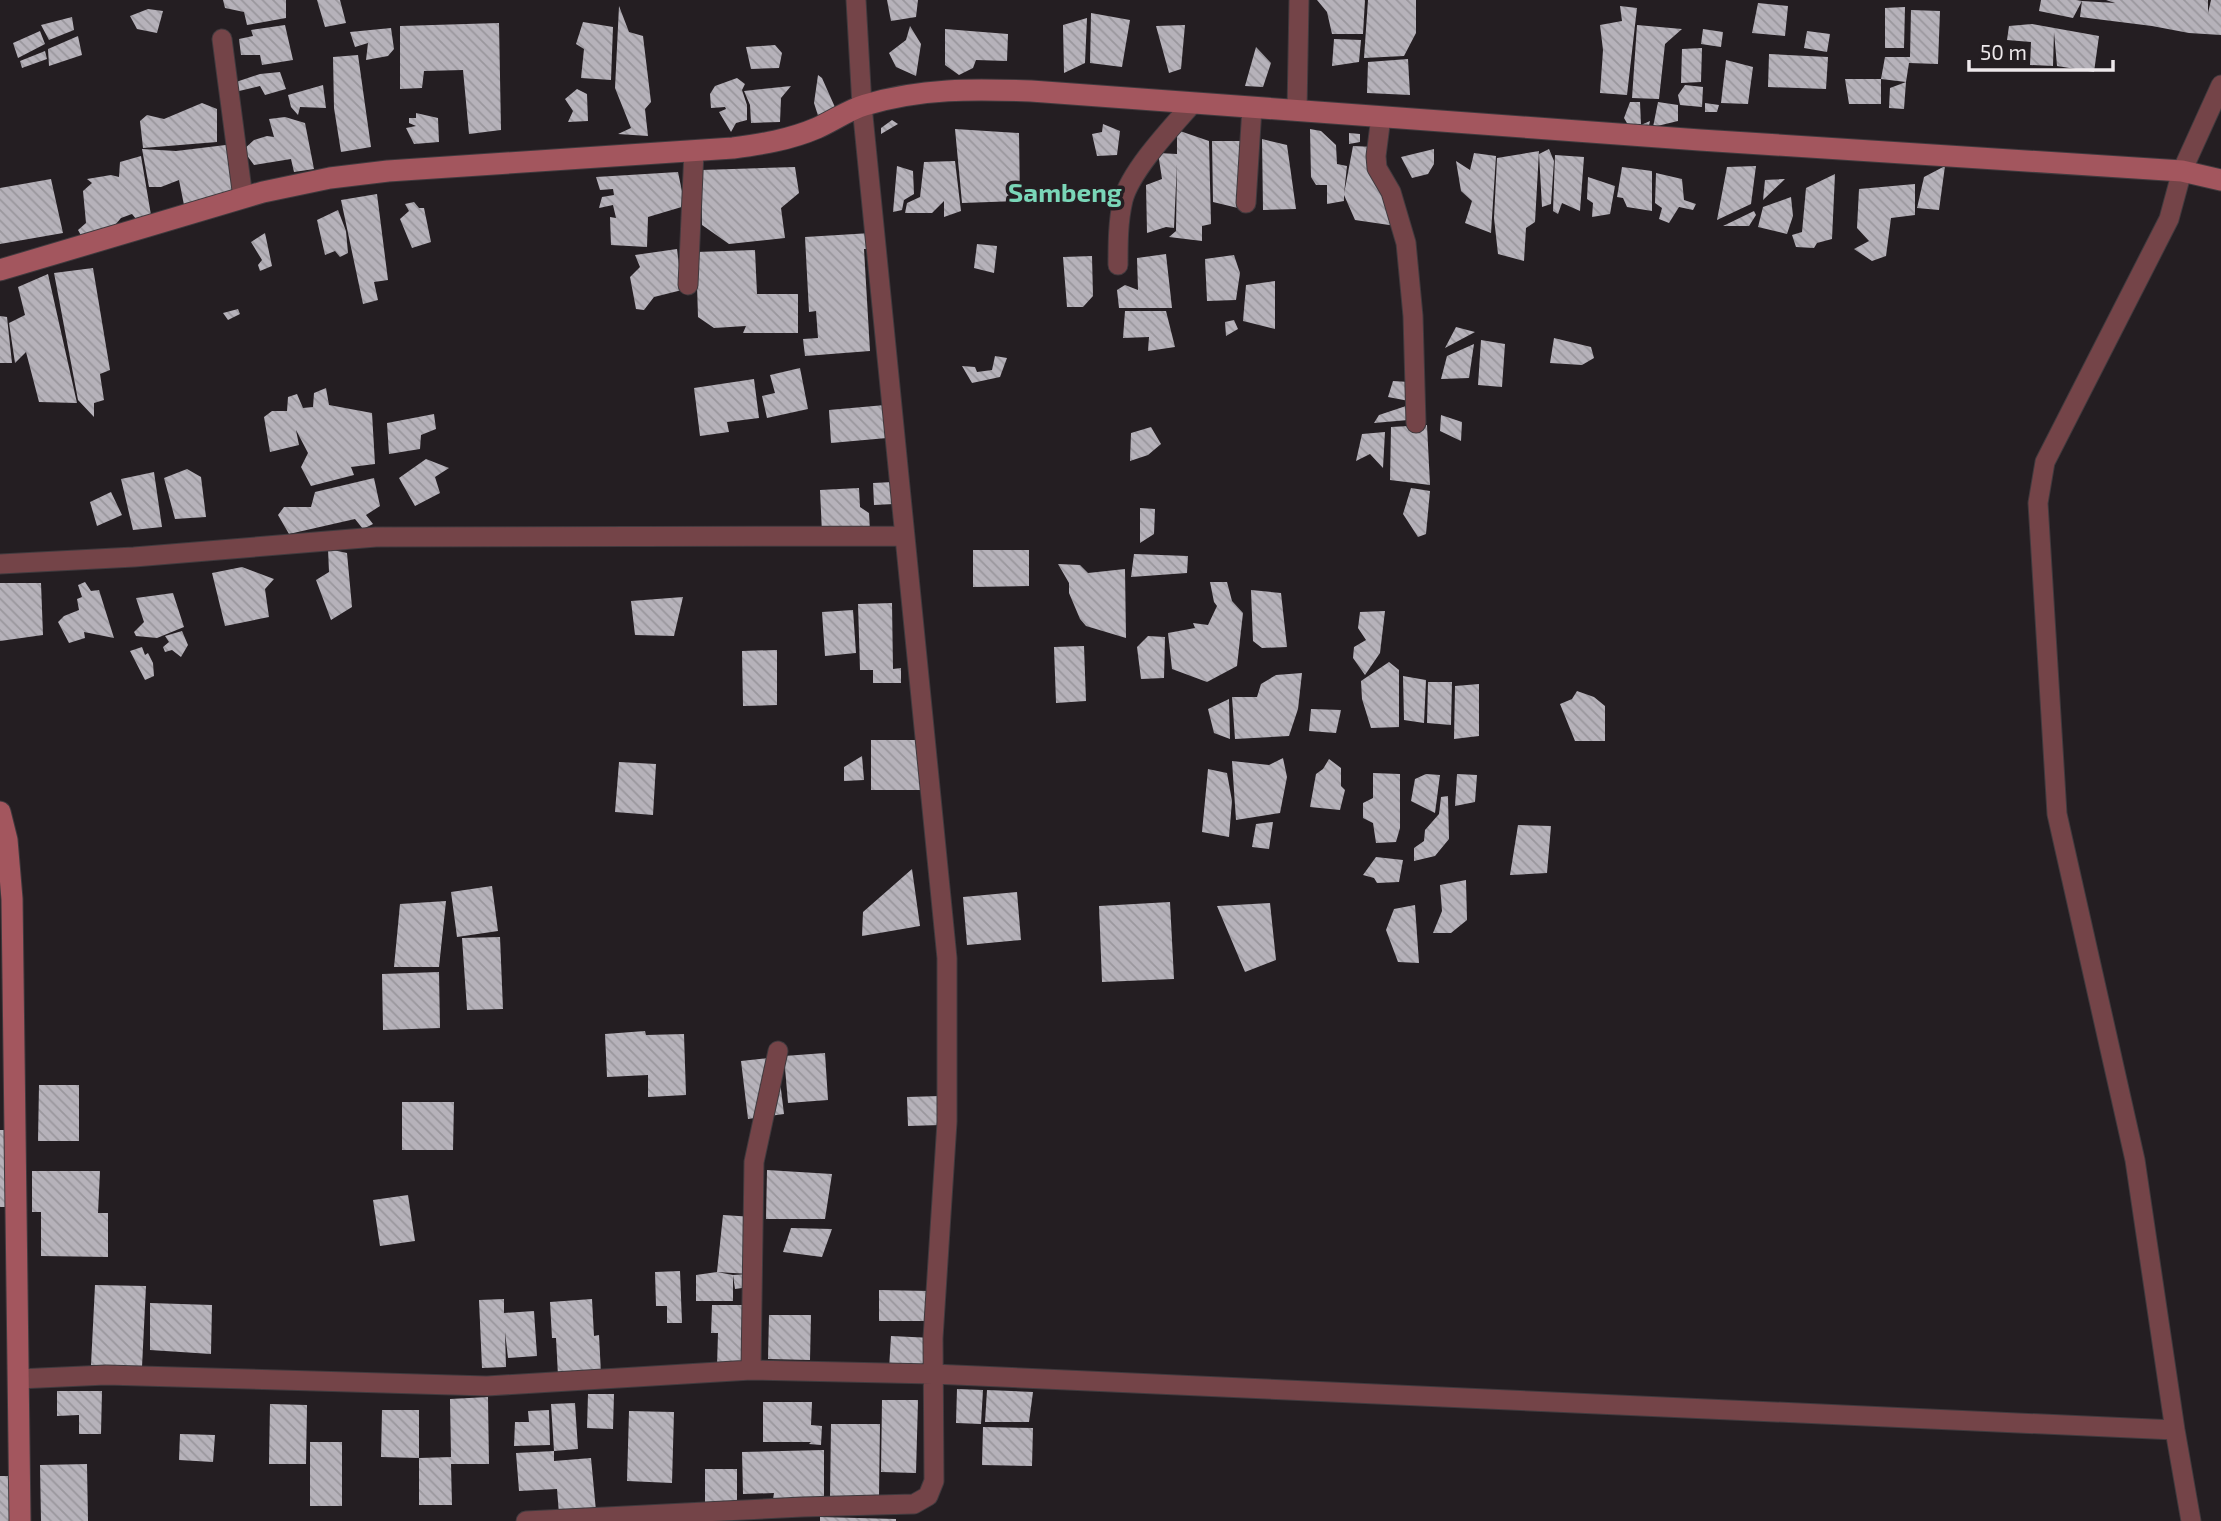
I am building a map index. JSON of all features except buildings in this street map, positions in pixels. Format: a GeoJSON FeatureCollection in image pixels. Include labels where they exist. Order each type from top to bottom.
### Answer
{"type":"FeatureCollection","features":[{"type":"Feature","properties":{"kind":"street"},"geometry":{"type":"LineString","coordinates":[[526,1521],[914,1504],[928,1496],[934,1480],[933,1374],[947,1122],[947,958],[862,106],[856,0]]}},
{"type":"Feature","properties":{"kind":"street"},"geometry":{"type":"LineString","coordinates":[[1297,111],[1298,0]]}},
{"type":"Feature","properties":{"kind":"street"},"geometry":{"type":"LineString","coordinates":[[222,39],[243,198]]}},
{"type":"Feature","properties":{"kind":"street"},"geometry":{"type":"LineString","coordinates":[[2191,1521],[2135,1160],[2057,814],[2038,503],[2045,462],[2169,219],[2182,171],[2221,85]]}},
{"type":"Feature","properties":{"kind":"street"},"geometry":{"type":"LineString","coordinates":[[0,270],[243,198],[330,178],[388,171],[733,148],[781,141],[817,128],[862,106],[927,92],[975,89],[2182,171],[2221,180]]}},
{"type":"Feature","properties":{"kind":"street"},"geometry":{"type":"LineString","coordinates":[[1118,265],[1118,228],[1124,198],[1143,164],[1193,103]]}},
{"type":"Feature","properties":{"kind":"street"},"geometry":{"type":"LineString","coordinates":[[1246,203],[1252,108]]}},
{"type":"Feature","properties":{"kind":"street"},"geometry":{"type":"LineString","coordinates":[[1381,117],[1377,168],[1391,192],[1406,243],[1413,316],[1416,423]]}},
{"type":"Feature","properties":{"kind":"street"},"geometry":{"type":"LineString","coordinates":[[688,285],[694,150]]}},
{"type":"Feature","properties":{"kind":"street"},"geometry":{"type":"LineString","coordinates":[[0,564],[134,557],[376,537],[905,536]]}},
{"type":"Feature","properties":{"kind":"street"},"geometry":{"type":"LineString","coordinates":[[0,812],[7,840],[12,899],[20,1521]]}},
{"type":"Feature","properties":{"kind":"street"},"geometry":{"type":"LineString","coordinates":[[751,1370],[754,1162],[778,1051]]}},
{"type":"Feature","properties":{"kind":"street"},"geometry":{"type":"LineString","coordinates":[[18,1379],[106,1375],[486,1386],[751,1370],[933,1374],[2175,1430]]}},
{"type":"Feature","properties":{"kind":"district","name":"Sambeng"},"geometry":{"type":"Point","coordinates":[1065,191]}}]}
